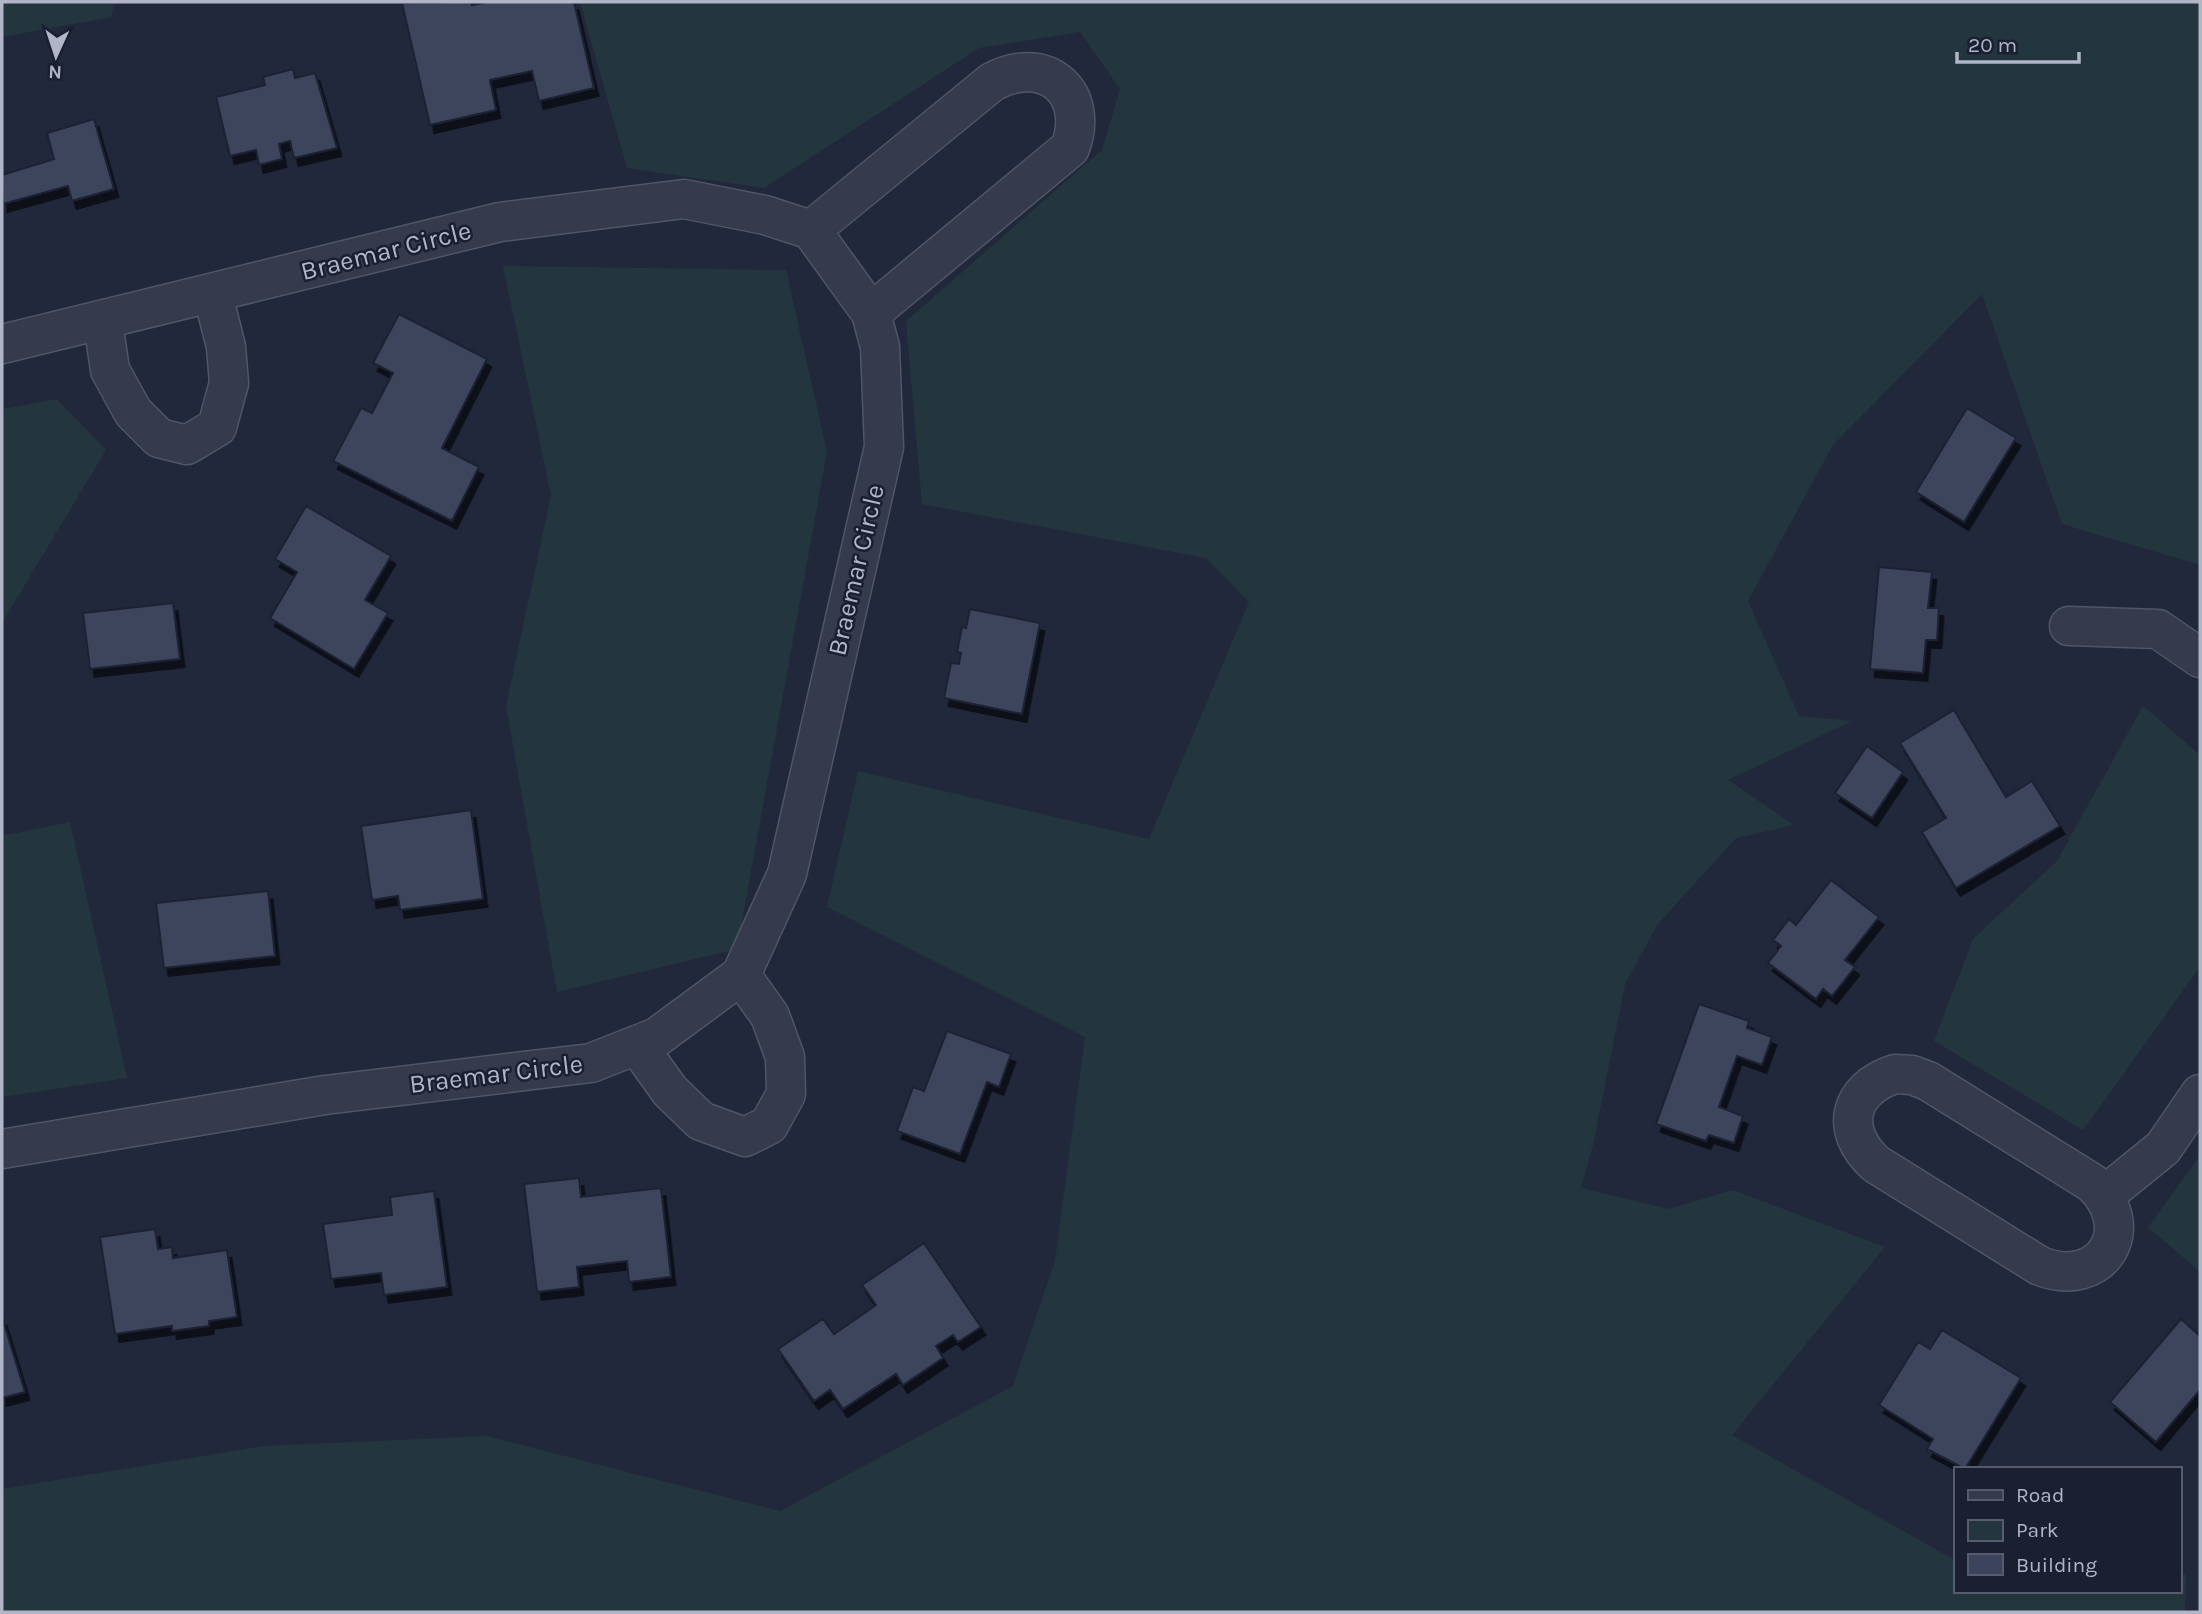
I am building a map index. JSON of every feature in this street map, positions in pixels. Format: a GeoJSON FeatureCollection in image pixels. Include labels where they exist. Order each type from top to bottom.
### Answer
{"type":"FeatureCollection","features":[{"type":"Feature","properties":{"kind":"street"},"geometry":{"type":"LineString","coordinates":[[811,230],[992,82],[1008,73],[1026,70],[1043,74],[1059,82],[1070,97],[1076,113],[1076,131],[1070,148],[871,313]]}},
{"type":"Feature","properties":{"kind":"street","name":"Braemar Circle"},"geometry":{"type":"LineString","coordinates":[[2,344],[213,295],[500,222],[684,199],[765,215],[811,230],[871,313],[880,347],[884,447],[788,874],[741,975],[657,1037],[591,1063],[325,1095],[2,1149]]}},
{"type":"Feature","properties":{"kind":"street"},"geometry":{"type":"LineString","coordinates":[[103,321],[110,370],[133,412],[159,438],[187,445],[217,426],[229,383],[226,347],[213,295]]}},
{"type":"Feature","properties":{"kind":"street"},"geometry":{"type":"LineString","coordinates":[[2069,626],[2158,629],[2200,658]]}},
{"type":"Feature","properties":{"kind":"street"},"geometry":{"type":"LineString","coordinates":[[637,1045],[670,1091],[701,1121],[745,1137],[769,1125],[786,1094],[785,1057],[770,1016],[741,975]]}},
{"type":"Feature","properties":{"kind":"street"},"geometry":{"type":"LineString","coordinates":[[1895,1074],[1912,1074],[1928,1081],[2057,1161],[2105,1195],[2113,1209],[2115,1226],[2112,1242],[2103,1257],[2089,1268],[2073,1273],[2056,1272],[2040,1266],[1876,1164],[1863,1152],[1856,1138],[1853,1120],[1857,1104],[1865,1090],[1879,1080],[1895,1074]]}},
{"type":"Feature","properties":{"kind":"street"},"geometry":{"type":"LineString","coordinates":[[2105,1195],[2163,1148],[2200,1094]]}},
{"type":"Feature","properties":{"kind":"green space"},"geometry":{"type":"Polygon","coordinates":[[[2,2],[115,2],[111,17],[2,37],[2,2]]]}},
{"type":"Feature","properties":{"kind":"green space"},"geometry":{"type":"Polygon","coordinates":[[[580,2],[2200,2],[2200,565],[2062,524],[1982,294],[1833,445],[1748,601],[1799,716],[1852,721],[1728,780],[1794,825],[1736,838],[1658,924],[1625,984],[1593,1145],[1581,1188],[1669,1209],[1733,1190],[1885,1247],[1732,1435],[1954,1559],[1954,1593],[2181,1593],[2181,1574],[2186,1574],[2185,1612],[2,1612],[2,1489],[264,1446],[487,1436],[780,1511],[1013,1386],[1055,1261],[1085,1037],[827,907],[858,771],[1149,839],[1249,602],[1206,558],[922,504],[906,321],[1102,150],[1120,89],[1080,32],[979,48],[764,188],[627,168],[580,2]]]}},
{"type":"Feature","properties":{"kind":"green space"},"geometry":{"type":"Polygon","coordinates":[[[503,266],[786,270],[827,452],[737,949],[557,992],[506,706],[551,495],[503,266]]]}},
{"type":"Feature","properties":{"kind":"green space"},"geometry":{"type":"Polygon","coordinates":[[[57,399],[106,450],[2,623],[2,409],[57,399]]]}},
{"type":"Feature","properties":{"kind":"green space"},"geometry":{"type":"Polygon","coordinates":[[[2143,706],[2200,755],[2200,967],[2083,1130],[1934,1041],[1973,939],[2057,861],[2143,706]]]}},
{"type":"Feature","properties":{"kind":"green space"},"geometry":{"type":"Polygon","coordinates":[[[70,822],[127,1078],[2,1097],[2,836],[70,822]]]}},
{"type":"Feature","properties":{"kind":"green space"},"geometry":{"type":"Polygon","coordinates":[[[2200,1156],[2200,1272],[2148,1227],[2200,1156]]]}},
{"type":"Feature","properties":{"kind":"building"},"geometry":{"type":"Polygon","coordinates":[[[471,2],[472,5],[487,2],[574,2],[594,88],[539,101],[532,71],[490,80],[496,110],[430,125],[402,3],[471,2]]]}},
{"type":"Feature","properties":{"kind":"building"},"geometry":{"type":"Polygon","coordinates":[[[293,69],[295,78],[315,73],[337,148],[294,158],[290,141],[279,144],[282,159],[259,165],[256,150],[230,156],[216,97],[265,85],[263,77],[293,69]]]}},
{"type":"Feature","properties":{"kind":"building"},"geometry":{"type":"Polygon","coordinates":[[[94,119],[114,189],[72,201],[68,186],[3,204],[2,175],[54,159],[47,133],[94,119]]]}},
{"type":"Feature","properties":{"kind":"building"},"geometry":{"type":"Polygon","coordinates":[[[399,314],[487,359],[442,448],[479,467],[452,521],[333,461],[361,408],[372,413],[393,373],[373,363],[399,314]]]}},
{"type":"Feature","properties":{"kind":"building"},"geometry":{"type":"Polygon","coordinates":[[[1967,408],[2016,438],[1964,522],[1916,492],[1967,408]]]}},
{"type":"Feature","properties":{"kind":"building"},"geometry":{"type":"Polygon","coordinates":[[[306,506],[391,556],[365,600],[388,613],[354,669],[270,618],[297,572],[275,559],[306,506]]]}},
{"type":"Feature","properties":{"kind":"building"},"geometry":{"type":"Polygon","coordinates":[[[1879,567],[1932,572],[1928,608],[1939,608],[1937,640],[1926,640],[1923,673],[1870,669],[1879,567]]]}},
{"type":"Feature","properties":{"kind":"building"},"geometry":{"type":"Polygon","coordinates":[[[173,603],[180,659],[90,669],[83,613],[173,603]]]}},
{"type":"Feature","properties":{"kind":"building"},"geometry":{"type":"Polygon","coordinates":[[[970,609],[1040,623],[1022,714],[944,698],[951,663],[959,664],[961,653],[957,652],[962,627],[966,628],[970,609]]]}},
{"type":"Feature","properties":{"kind":"building"},"geometry":{"type":"Polygon","coordinates":[[[1954,710],[2006,797],[2032,781],[2060,826],[1956,888],[1922,832],[1946,818],[1900,743],[1954,710]]]}},
{"type":"Feature","properties":{"kind":"building"},"geometry":{"type":"Polygon","coordinates":[[[1867,746],[1903,772],[1872,818],[1835,793],[1867,746]]]}},
{"type":"Feature","properties":{"kind":"building"},"geometry":{"type":"Polygon","coordinates":[[[471,810],[483,899],[400,910],[398,896],[372,900],[361,826],[471,810]]]}},
{"type":"Feature","properties":{"kind":"building"},"geometry":{"type":"Polygon","coordinates":[[[1831,880],[1879,917],[1845,960],[1855,967],[1832,996],[1823,989],[1816,999],[1768,963],[1781,946],[1773,940],[1789,919],[1796,925],[1831,880]]]}},
{"type":"Feature","properties":{"kind":"building"},"geometry":{"type":"Polygon","coordinates":[[[268,891],[275,956],[164,968],[156,903],[268,891]]]}},
{"type":"Feature","properties":{"kind":"building"},"geometry":{"type":"Polygon","coordinates":[[[1699,1004],[1749,1021],[1747,1028],[1772,1037],[1762,1065],[1737,1056],[1719,1107],[1743,1116],[1734,1143],[1709,1135],[1706,1141],[1656,1124],[1699,1004]]]}},
{"type":"Feature","properties":{"kind":"building"},"geometry":{"type":"Polygon","coordinates":[[[947,1031],[1011,1054],[999,1087],[987,1082],[960,1154],[897,1131],[913,1087],[924,1091],[947,1031]]]}},
{"type":"Feature","properties":{"kind":"building"},"geometry":{"type":"Polygon","coordinates":[[[579,1178],[581,1197],[661,1188],[671,1277],[629,1282],[627,1261],[577,1267],[579,1287],[537,1292],[524,1184],[579,1178]]]}},
{"type":"Feature","properties":{"kind":"building"},"geometry":{"type":"Polygon","coordinates":[[[434,1191],[447,1287],[384,1295],[381,1273],[331,1279],[323,1224],[392,1215],[390,1197],[434,1191]]]}},
{"type":"Feature","properties":{"kind":"building"},"geometry":{"type":"Polygon","coordinates":[[[155,1229],[158,1249],[172,1247],[173,1258],[227,1250],[237,1317],[209,1321],[209,1326],[172,1331],[172,1326],[115,1334],[100,1237],[155,1229]]]}},
{"type":"Feature","properties":{"kind":"building"},"geometry":{"type":"Polygon","coordinates":[[[924,1243],[981,1327],[958,1342],[953,1335],[936,1346],[943,1358],[903,1385],[896,1374],[843,1409],[830,1390],[814,1401],[778,1349],[823,1319],[834,1334],[876,1305],[862,1285],[924,1243]]]}},
{"type":"Feature","properties":{"kind":"building"},"geometry":{"type":"Polygon","coordinates":[[[2,1317],[25,1392],[2,1398],[2,1317]]]}},
{"type":"Feature","properties":{"kind":"building"},"geometry":{"type":"Polygon","coordinates":[[[2181,1319],[2200,1336],[2200,1390],[2156,1442],[2110,1402],[2181,1319]]]}},
{"type":"Feature","properties":{"kind":"building"},"geometry":{"type":"Polygon","coordinates":[[[1942,1330],[2021,1378],[1966,1467],[1927,1449],[1933,1439],[1879,1405],[1918,1342],[1930,1349],[1942,1330]]]}}]}
